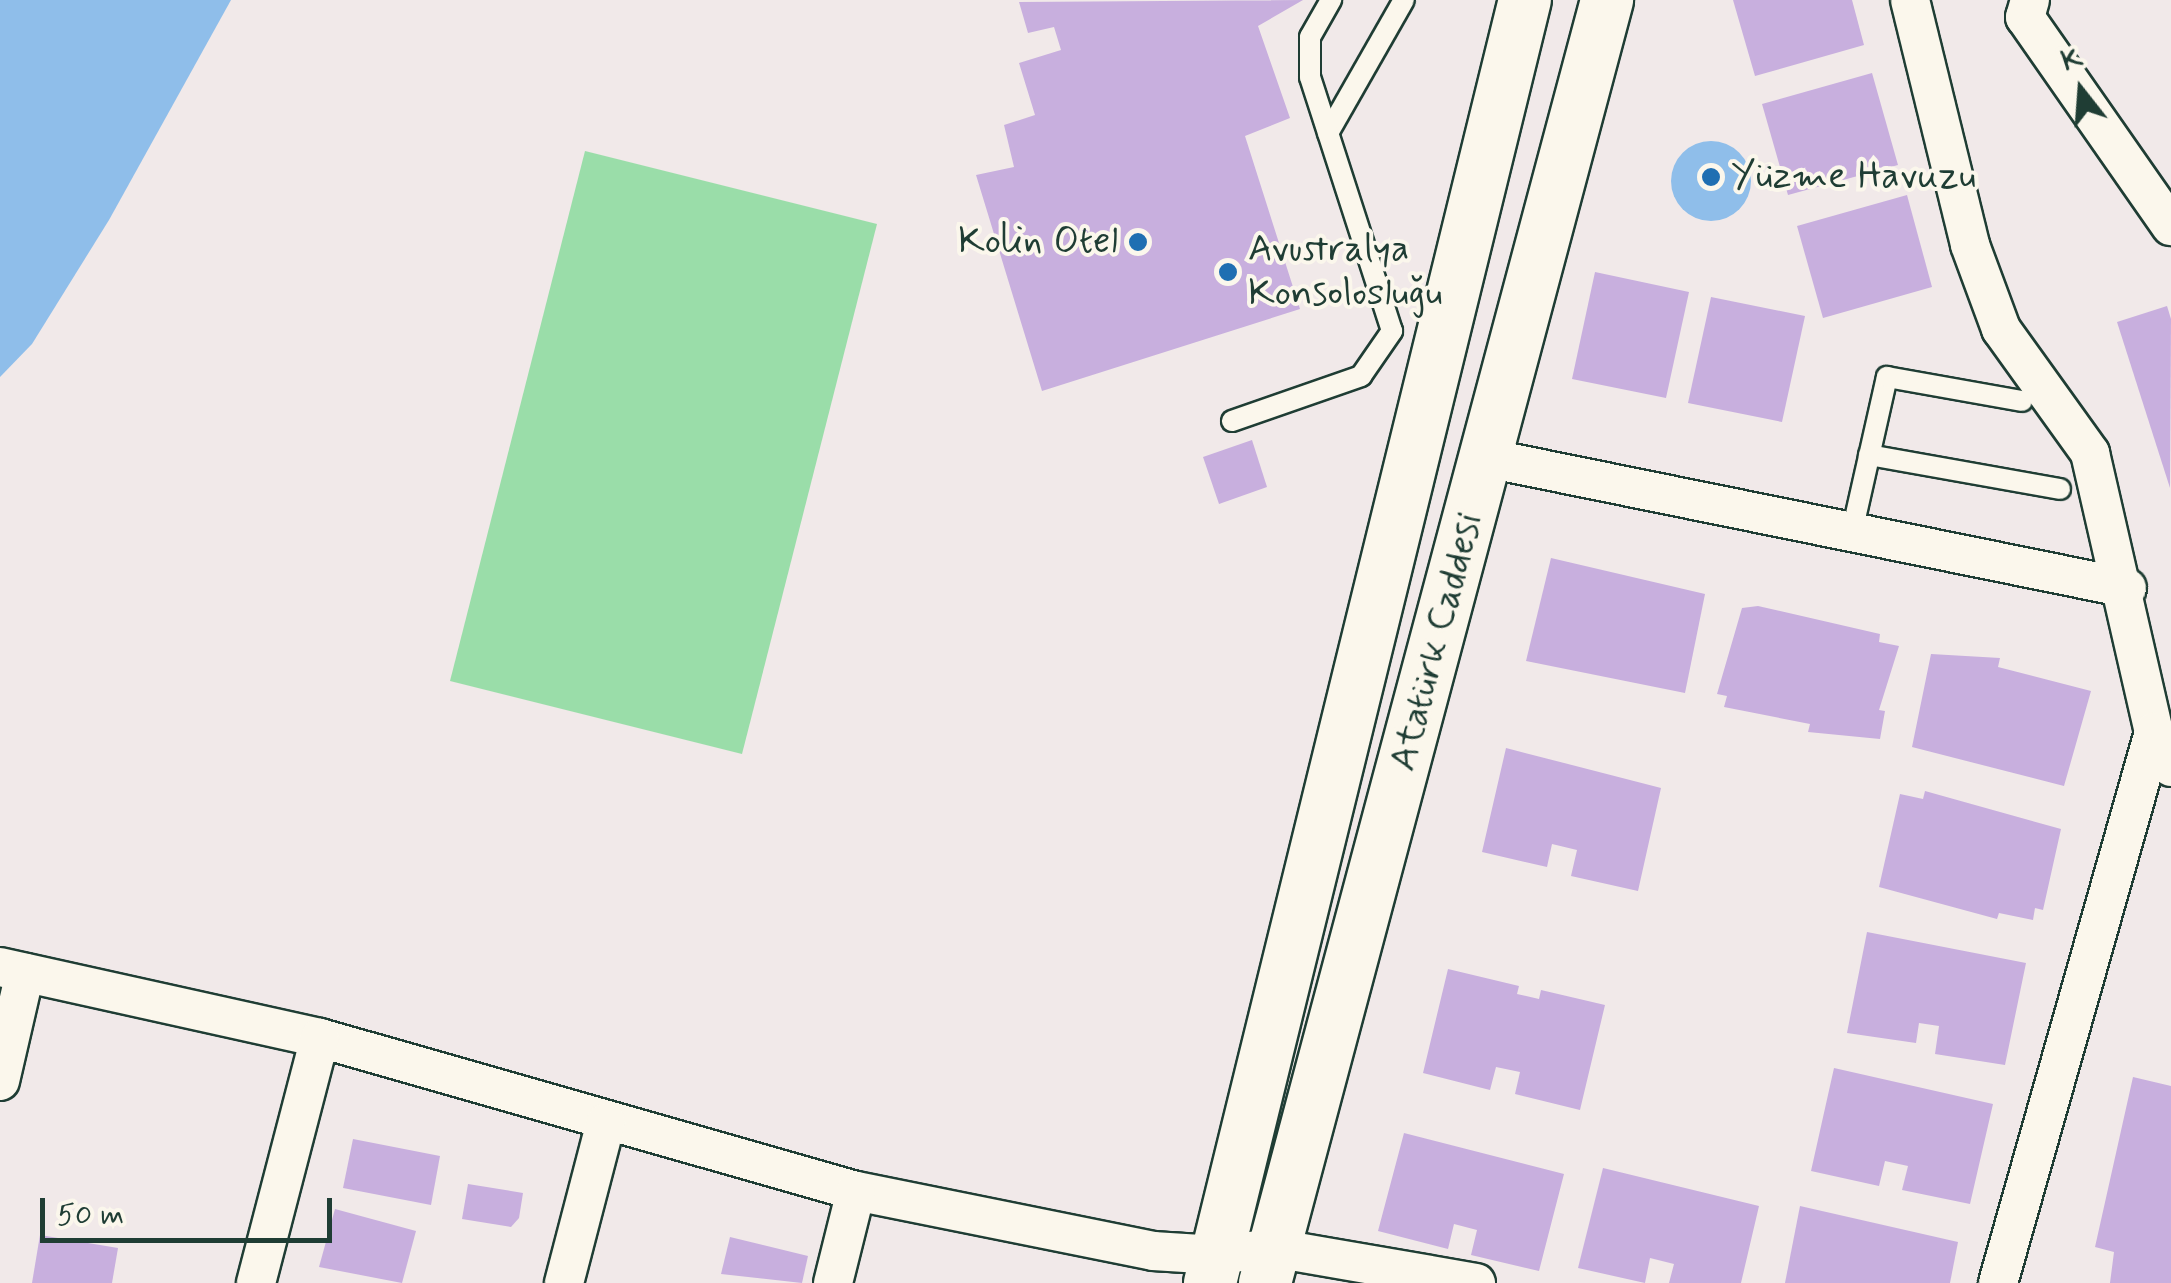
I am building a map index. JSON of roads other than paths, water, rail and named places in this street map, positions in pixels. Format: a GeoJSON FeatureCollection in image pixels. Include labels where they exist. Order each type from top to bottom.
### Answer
{"type":"FeatureCollection","features":[{"type":"Feature","properties":{"kind":"main road","name":"Atatürk Caddesi"},"geometry":{"type":"LineString","coordinates":[[1214,1269],[1525,0]]}},
{"type":"Feature","properties":{"kind":"main road","name":"Atatürk Caddesi"},"geometry":{"type":"LineString","coordinates":[[1270,1265],[1607,0]]}},
{"type":"Feature","properties":{"kind":"street"},"geometry":{"type":"LineString","coordinates":[[1910,0],[1970,245],[2001,329],[2090,453],[2126,588],[2154,732],[2171,767]]}},
{"type":"Feature","properties":{"kind":"street"},"geometry":{"type":"LineString","coordinates":[[2030,0],[2025,18],[2171,226]]}},
{"type":"Feature","properties":{"kind":"street"},"geometry":{"type":"LineString","coordinates":[[1487,458],[2126,588]]}},
{"type":"Feature","properties":{"kind":"street"},"geometry":{"type":"LineString","coordinates":[[1998,1283],[2154,732]]}},
{"type":"Feature","properties":{"kind":"street"},"geometry":{"type":"LineString","coordinates":[[0,1081],[12,970],[320,1038],[606,1122],[1149,1267],[1214,1269],[1270,1265],[1476,1283]]}},
{"type":"Feature","properties":{"kind":"street"},"geometry":{"type":"LineString","coordinates":[[256,1283],[320,1038]]}},
{"type":"Feature","properties":{"kind":"street"},"geometry":{"type":"LineString","coordinates":[[564,1283],[606,1122]]}},
{"type":"Feature","properties":{"kind":"street"},"geometry":{"type":"LineString","coordinates":[[833,1283],[856,1191]]}},
{"type":"Feature","properties":{"kind":"lane"},"geometry":{"type":"LineString","coordinates":[[1232,420],[1362,376],[1389,342],[1392,330],[1310,77],[1310,38],[1331,0]]}},
{"type":"Feature","properties":{"kind":"lane"},"geometry":{"type":"LineString","coordinates":[[1328,132],[1404,0]]}},
{"type":"Feature","properties":{"kind":"lane"},"geometry":{"type":"LineString","coordinates":[[1852,532],[1887,377],[2022,401]]}},
{"type":"Feature","properties":{"kind":"lane"},"geometry":{"type":"LineString","coordinates":[[1869,455],[2060,489]]}},
{"type":"Feature","properties":{"kind":"water"},"geometry":{"type":"Polygon","coordinates":[[[0,0],[231,0],[109,220],[32,344],[0,377],[0,0]]]}},
{"type":"Feature","properties":{"kind":"water","name":"Yüzme Havuzu"},"geometry":{"type":"Polygon","coordinates":[[[1711,141],[1726,144],[1739,153],[1748,166],[1748,196],[1739,209],[1726,218],[1711,221],[1696,218],[1683,209],[1674,196],[1671,181],[1674,166],[1683,153],[1696,144],[1711,141]]]}},
{"type":"Feature","properties":{"kind":"place","name":"Yüzme Havuzu"},"geometry":{"type":"Point","coordinates":[1711,177]}},
{"type":"Feature","properties":{"kind":"place","name":"Kolin Otel"},"geometry":{"type":"Point","coordinates":[1138,242]}},
{"type":"Feature","properties":{"kind":"place","name":"Avustralya Konsolosluğu"},"geometry":{"type":"Point","coordinates":[1228,272]}}]}
